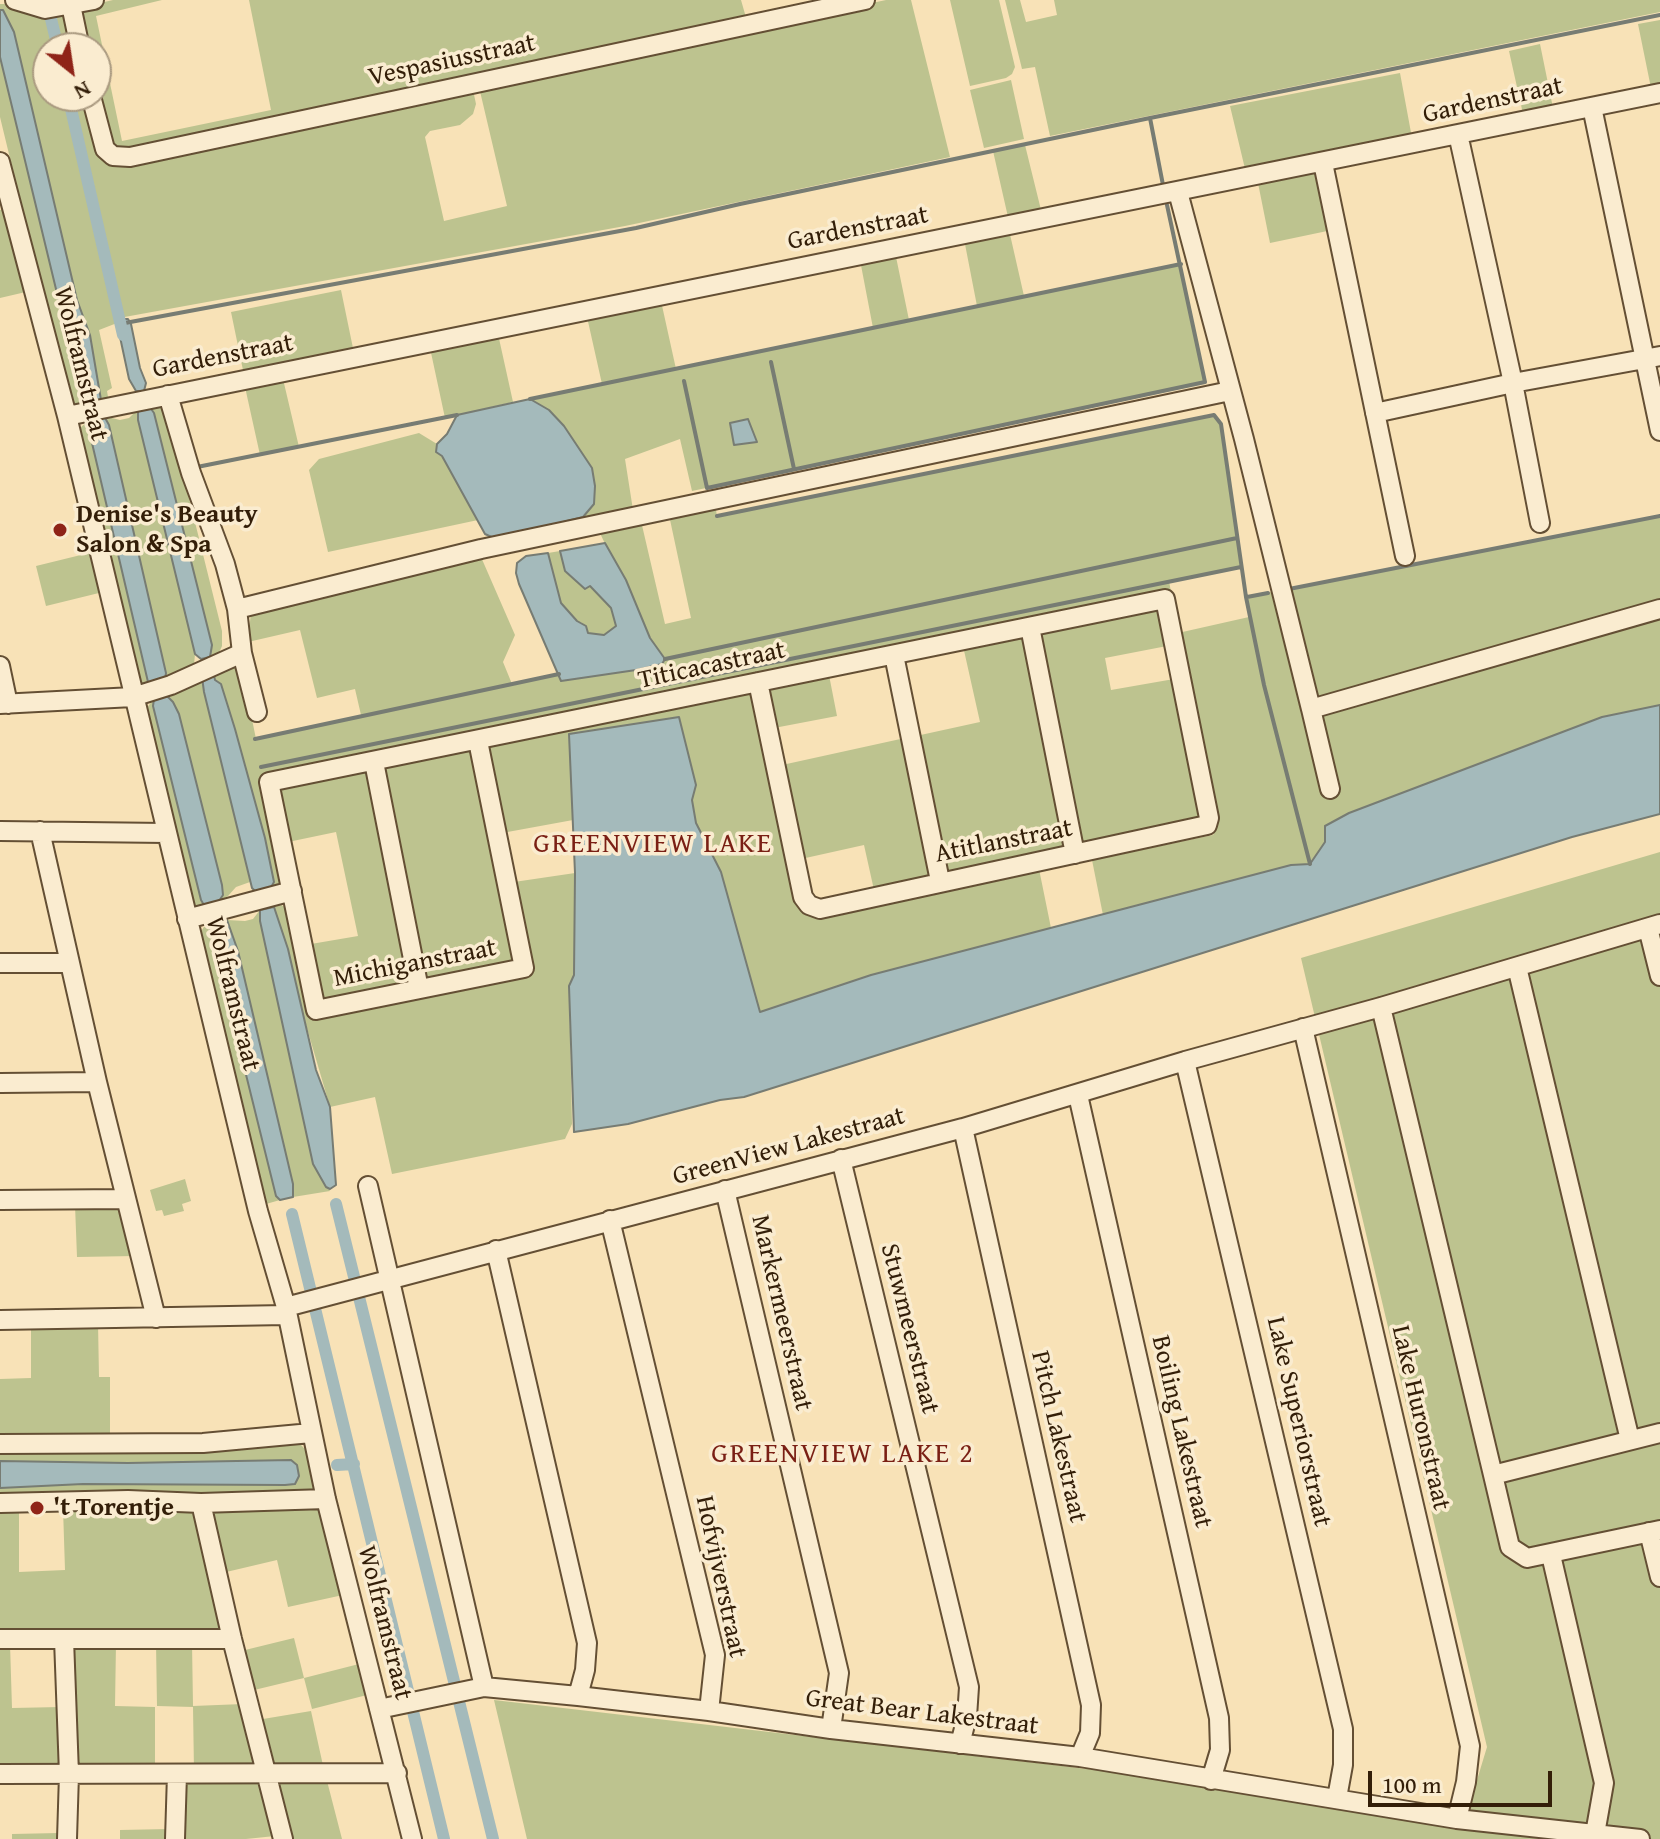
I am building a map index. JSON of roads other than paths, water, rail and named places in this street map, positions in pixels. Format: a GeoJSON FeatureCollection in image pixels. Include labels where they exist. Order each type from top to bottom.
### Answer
{"type":"FeatureCollection","features":[{"type":"Feature","properties":{"kind":"street"},"geometry":{"type":"LineString","coordinates":[[0,1],[14,0],[45,9],[94,0]]}},
{"type":"Feature","properties":{"kind":"street","name":"Vespasiusstraat"},"geometry":{"type":"LineString","coordinates":[[95,112],[105,149],[113,156],[130,157],[865,0]]}},
{"type":"Feature","properties":{"kind":"street"},"geometry":{"type":"LineString","coordinates":[[71,5],[77,32]]}},
{"type":"Feature","properties":{"kind":"street","name":"Gardenstraat"},"geometry":{"type":"LineString","coordinates":[[75,414],[1660,93]]}},
{"type":"Feature","properties":{"kind":"street"},"geometry":{"type":"LineString","coordinates":[[1592,107],[1652,357],[1660,431]]}},
{"type":"Feature","properties":{"kind":"street"},"geometry":{"type":"LineString","coordinates":[[1458,134],[1513,383],[1540,523]]}},
{"type":"Feature","properties":{"kind":"street","name":"Wolframstraat"},"geometry":{"type":"LineString","coordinates":[[0,162],[75,414],[141,695],[166,833],[195,918],[258,1211],[288,1309],[326,1499],[384,1708],[412,1839]]}},
{"type":"Feature","properties":{"kind":"street"},"geometry":{"type":"LineString","coordinates":[[1323,163],[1405,556]]}},
{"type":"Feature","properties":{"kind":"street"},"geometry":{"type":"LineString","coordinates":[[1178,192],[1244,439],[1330,789]]}},
{"type":"Feature","properties":{"kind":"street"},"geometry":{"type":"LineString","coordinates":[[1375,413],[1652,357]]}},
{"type":"Feature","properties":{"kind":"street"},"geometry":{"type":"LineString","coordinates":[[237,609],[481,549],[1230,391]]}},
{"type":"Feature","properties":{"kind":"street"},"geometry":{"type":"LineString","coordinates":[[162,396],[225,564],[257,712]]}},
{"type":"Feature","properties":{"kind":"street","name":"Titicacastraat"},"geometry":{"type":"LineString","coordinates":[[269,782],[1165,599]]}},
{"type":"Feature","properties":{"kind":"street","name":"Atitlanstraat"},"geometry":{"type":"LineString","coordinates":[[758,682],[803,897],[809,905],[820,909],[1207,825],[1209,818],[1165,599]]}},
{"type":"Feature","properties":{"kind":"street"},"geometry":{"type":"LineString","coordinates":[[1311,709],[1660,609]]}},
{"type":"Feature","properties":{"kind":"street"},"geometry":{"type":"LineString","coordinates":[[1030,627],[1075,854]]}},
{"type":"Feature","properties":{"kind":"street"},"geometry":{"type":"LineString","coordinates":[[0,666],[4,704],[141,695],[242,653]]}},
{"type":"Feature","properties":{"kind":"street"},"geometry":{"type":"LineString","coordinates":[[894,655],[940,881]]}},
{"type":"Feature","properties":{"kind":"street","name":"Michiganstraat"},"geometry":{"type":"LineString","coordinates":[[269,782],[286,892],[316,1010],[524,968],[478,741]]}},
{"type":"Feature","properties":{"kind":"street"},"geometry":{"type":"LineString","coordinates":[[374,762],[419,989]]}},
{"type":"Feature","properties":{"kind":"street"},"geometry":{"type":"LineString","coordinates":[[0,831],[166,833]]}},
{"type":"Feature","properties":{"kind":"street"},"geometry":{"type":"LineString","coordinates":[[40,831],[97,1082],[156,1318]]}},
{"type":"Feature","properties":{"kind":"street"},"geometry":{"type":"LineString","coordinates":[[195,918],[286,892]]}},
{"type":"Feature","properties":{"kind":"street"},"geometry":{"type":"LineString","coordinates":[[1654,926],[1660,976]]}},
{"type":"Feature","properties":{"kind":"street","name":"GreenView Lakestraat"},"geometry":{"type":"LineString","coordinates":[[0,1320],[156,1318],[288,1309],[383,1280],[963,1128],[1654,926]]}},
{"type":"Feature","properties":{"kind":"street"},"geometry":{"type":"LineString","coordinates":[[0,963],[69,963]]}},
{"type":"Feature","properties":{"kind":"street"},"geometry":{"type":"LineString","coordinates":[[1517,967],[1630,1440]]}},
{"type":"Feature","properties":{"kind":"street"},"geometry":{"type":"LineString","coordinates":[[1381,1007],[1510,1547],[1527,1558],[1654,1531],[1660,1577]]}},
{"type":"Feature","properties":{"kind":"street","name":"Lake Huronstraat"},"geometry":{"type":"LineString","coordinates":[[1303,1028],[1470,1746],[1457,1819]]}},
{"type":"Feature","properties":{"kind":"street","name":"Lake Superiorstraat"},"geometry":{"type":"LineString","coordinates":[[1185,1061],[1343,1729],[1343,1765],[1337,1798]]}},
{"type":"Feature","properties":{"kind":"street"},"geometry":{"type":"LineString","coordinates":[[0,1083],[97,1082]]}},
{"type":"Feature","properties":{"kind":"street","name":"Boiling Lakestraat"},"geometry":{"type":"LineString","coordinates":[[1078,1095],[1219,1718],[1220,1750],[1211,1780]]}},
{"type":"Feature","properties":{"kind":"street","name":"Pitch Lakestraat"},"geometry":{"type":"LineString","coordinates":[[963,1128],[1091,1705],[1090,1733],[1080,1757]]}},
{"type":"Feature","properties":{"kind":"street","name":"Stuwmeerstraat"},"geometry":{"type":"LineString","coordinates":[[841,1159],[969,1687],[967,1717],[960,1744]]}},
{"type":"Feature","properties":{"kind":"street"},"geometry":{"type":"LineString","coordinates":[[368,1186],[383,1280],[475,1689]]}},
{"type":"Feature","properties":{"kind":"street","name":"Markermeerstraat"},"geometry":{"type":"LineString","coordinates":[[725,1190],[839,1673],[831,1729]]}},
{"type":"Feature","properties":{"kind":"street"},"geometry":{"type":"LineString","coordinates":[[0,1200],[126,1199]]}},
{"type":"Feature","properties":{"kind":"street","name":"Hofvijverstraat"},"geometry":{"type":"LineString","coordinates":[[610,1220],[715,1655],[709,1711]]}},
{"type":"Feature","properties":{"kind":"street"},"geometry":{"type":"LineString","coordinates":[[496,1250],[587,1643],[585,1670],[578,1696]]}},
{"type":"Feature","properties":{"kind":"street"},"geometry":{"type":"LineString","coordinates":[[0,1444],[203,1443],[311,1433]]}},
{"type":"Feature","properties":{"kind":"street"},"geometry":{"type":"LineString","coordinates":[[1493,1475],[1660,1433]]}},
{"type":"Feature","properties":{"kind":"street"},"geometry":{"type":"LineString","coordinates":[[0,1503],[128,1500],[201,1503],[326,1499]]}},
{"type":"Feature","properties":{"kind":"street"},"geometry":{"type":"LineString","coordinates":[[201,1503],[283,1839]]}},
{"type":"Feature","properties":{"kind":"street"},"geometry":{"type":"LineString","coordinates":[[1551,1555],[1604,1783],[1595,1834]]}},
{"type":"Feature","properties":{"kind":"street"},"geometry":{"type":"LineString","coordinates":[[0,1639],[232,1639]]}},
{"type":"Feature","properties":{"kind":"street"},"geometry":{"type":"LineString","coordinates":[[64,1639],[69,1774],[67,1839]]}},
{"type":"Feature","properties":{"kind":"street","name":"Great Bear Lakestraat"},"geometry":{"type":"LineString","coordinates":[[384,1708],[475,1689],[578,1696],[1080,1757],[1457,1819],[1640,1839]]}},
{"type":"Feature","properties":{"kind":"street"},"geometry":{"type":"LineString","coordinates":[[0,1774],[397,1773]]}},
{"type":"Feature","properties":{"kind":"street"},"geometry":{"type":"LineString","coordinates":[[175,1839],[177,1774]]}},
{"type":"Feature","properties":{"kind":"waterway"},"geometry":{"type":"LineString","coordinates":[[125,323],[636,228],[1150,118],[1660,15]]}},
{"type":"Feature","properties":{"kind":"waterway"},"geometry":{"type":"LineString","coordinates":[[51,19],[54,32]]}},
{"type":"Feature","properties":{"kind":"waterway"},"geometry":{"type":"LineString","coordinates":[[72,112],[123,335]]}},
{"type":"Feature","properties":{"kind":"waterway"},"geometry":{"type":"LineString","coordinates":[[1150,118],[1163,185]]}},
{"type":"Feature","properties":{"kind":"waterway"},"geometry":{"type":"LineString","coordinates":[[684,381],[707,488],[1205,382],[1167,205]]}},
{"type":"Feature","properties":{"kind":"waterway"},"geometry":{"type":"LineString","coordinates":[[530,399],[1181,264]]}},
{"type":"Feature","properties":{"kind":"waterway"},"geometry":{"type":"LineString","coordinates":[[771,362],[794,469]]}},
{"type":"Feature","properties":{"kind":"waterway"},"geometry":{"type":"LineString","coordinates":[[197,467],[457,415]]}},
{"type":"Feature","properties":{"kind":"waterway"},"geometry":{"type":"LineString","coordinates":[[717,516],[1214,415],[1221,424],[1246,597],[1264,685],[1310,864]]}},
{"type":"Feature","properties":{"kind":"waterway"},"geometry":{"type":"LineString","coordinates":[[1289,589],[1660,516]]}},
{"type":"Feature","properties":{"kind":"waterway"},"geometry":{"type":"LineString","coordinates":[[665,659],[1237,538]]}},
{"type":"Feature","properties":{"kind":"waterway"},"geometry":{"type":"LineString","coordinates":[[261,767],[1241,567]]}},
{"type":"Feature","properties":{"kind":"waterway"},"geometry":{"type":"LineString","coordinates":[[1247,597],[1268,593]]}},
{"type":"Feature","properties":{"kind":"waterway"},"geometry":{"type":"LineString","coordinates":[[255,739],[559,674]]}},
{"type":"Feature","properties":{"kind":"waterway"},"geometry":{"type":"LineString","coordinates":[[336,1204],[493,1839]]}},
{"type":"Feature","properties":{"kind":"waterway"},"geometry":{"type":"LineString","coordinates":[[292,1214],[444,1839]]}},
{"type":"Feature","properties":{"kind":"waterway"},"geometry":{"type":"LineString","coordinates":[[337,1465],[354,1464]]}},
{"type":"Feature","properties":{"kind":"place","name":"Denise's Beauty Salon & Spa"},"geometry":{"type":"Point","coordinates":[60,530]}},
{"type":"Feature","properties":{"kind":"place","name":"'t Torentje"},"geometry":{"type":"Point","coordinates":[37,1508]}},
{"type":"Feature","properties":{"kind":"district","name":"GREENVIEW LAKE"},"geometry":{"type":"Point","coordinates":[653,845]}},
{"type":"Feature","properties":{"kind":"district","name":"GREENVIEW LAKE 2"},"geometry":{"type":"Point","coordinates":[843,1455]}}]}
